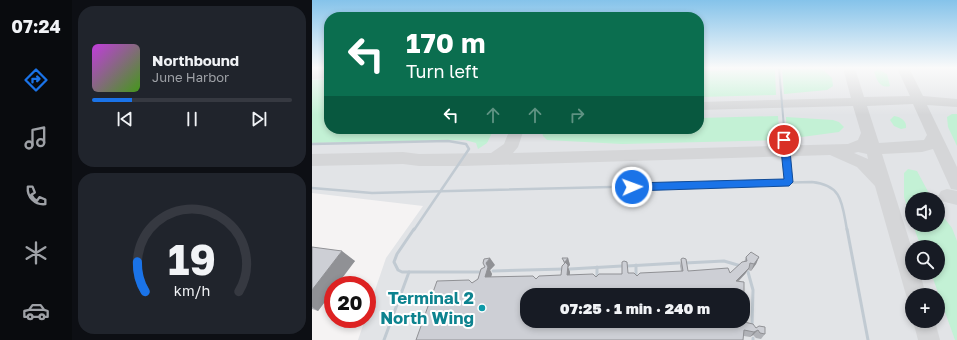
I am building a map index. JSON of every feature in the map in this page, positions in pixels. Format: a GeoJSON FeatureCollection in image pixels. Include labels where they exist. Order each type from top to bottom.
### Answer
{"type":"FeatureCollection","features":[{"type":"Feature","properties":{"kind":"lane"},"geometry":{"type":"LineString","coordinates":[[780,84],[789,182]]}},
{"type":"Feature","properties":{"kind":"lane"},"geometry":{"type":"LineString","coordinates":[[312,144],[464,142],[468,146],[467,152],[394,262],[398,270],[409,272],[487,272]]}},
{"type":"Feature","properties":{"kind":"lane"},"geometry":{"type":"LineString","coordinates":[[312,188],[372,193],[789,182],[823,183],[831,186],[839,194],[868,340]]}},
{"type":"Feature","properties":{"kind":"lane"},"geometry":{"type":"LineString","coordinates":[[684,263],[724,261],[733,262],[741,266]]}},
{"type":"Feature","properties":{"kind":"lane"},"geometry":{"type":"LineString","coordinates":[[627,266],[679,264]]}},
{"type":"Feature","properties":{"kind":"lane"},"geometry":{"type":"LineString","coordinates":[[636,265],[636,279]]}},
{"type":"Feature","properties":{"kind":"lane"},"geometry":{"type":"LineString","coordinates":[[570,269],[622,266]]}},
{"type":"Feature","properties":{"kind":"lane"},"geometry":{"type":"LineString","coordinates":[[597,267],[597,280]]}},
{"type":"Feature","properties":{"kind":"lane"},"geometry":{"type":"LineString","coordinates":[[493,271],[564,269]]}},
{"type":"Feature","properties":{"kind":"lane"},"geometry":{"type":"LineString","coordinates":[[540,276],[541,270]]}},
{"type":"Feature","properties":{"kind":"lane"},"geometry":{"type":"LineString","coordinates":[[384,340],[409,272]]}},
{"type":"Feature","properties":{"kind":"lane"},"geometry":{"type":"LineString","coordinates":[[479,279],[481,272]]}},
{"type":"Feature","properties":{"kind":"lane"},"geometry":{"type":"LineString","coordinates":[[748,272],[751,275],[753,285],[752,330]]}},
{"type":"Feature","properties":{"kind":"shaded area"},"geometry":{"type":"Polygon","coordinates":[[[312,84],[324,84],[324,134],[704,134],[704,84],[957,84],[957,340],[358,340],[362,328],[376,328],[376,287],[386,258],[423,206],[312,193],[312,84]]]}},
{"type":"Feature","properties":{"kind":"green space"},"geometry":{"type":"Polygon","coordinates":[[[312,84],[324,84],[324,134],[492,134],[487,143],[478,149],[476,143],[465,140],[312,143],[312,84]]]}},
{"type":"Feature","properties":{"kind":"green space"},"geometry":{"type":"Polygon","coordinates":[[[704,84],[776,84],[776,95],[704,97],[704,84]]]}},
{"type":"Feature","properties":{"kind":"green space"},"geometry":{"type":"Polygon","coordinates":[[[783,84],[833,84],[833,86],[827,90],[784,94],[783,84]]]}},
{"type":"Feature","properties":{"kind":"green space"},"geometry":{"type":"Polygon","coordinates":[[[880,84],[889,84],[890,86],[887,87],[880,84]]]}},
{"type":"Feature","properties":{"kind":"green space"},"geometry":{"type":"Polygon","coordinates":[[[952,114],[957,114],[957,146],[948,127],[947,117],[952,114]]]}},
{"type":"Feature","properties":{"kind":"green space"},"geometry":{"type":"Polygon","coordinates":[[[778,116],[780,140],[622,144],[547,140],[542,134],[704,134],[704,118],[778,116]]]}},
{"type":"Feature","properties":{"kind":"green space"},"geometry":{"type":"Polygon","coordinates":[[[894,116],[899,117],[906,123],[906,128],[901,129],[894,126],[890,120],[894,116]]]}},
{"type":"Feature","properties":{"kind":"green space"},"geometry":{"type":"Polygon","coordinates":[[[786,117],[833,120],[839,122],[844,127],[839,132],[787,139],[786,117]]]}},
{"type":"Feature","properties":{"kind":"green space"},"geometry":{"type":"Polygon","coordinates":[[[908,169],[917,171],[928,192],[905,192],[905,200],[904,173],[908,169]]]}},
{"type":"Feature","properties":{"kind":"green space"},"geometry":{"type":"Polygon","coordinates":[[[945,219],[952,228],[957,241],[957,340],[955,340],[945,312],[945,288],[936,288],[934,280],[945,280],[945,240],[918,240],[916,232],[945,232],[945,219]]]}},
{"type":"Feature","properties":{"kind":"building"},"geometry":{"type":"Polygon","coordinates":[[[312,247],[342,251],[312,290],[312,247]]]}},
{"type":"Feature","properties":{"kind":"building","name":"Terminal 2 North Wing"},"geometry":{"type":"Polygon","coordinates":[[[751,252],[759,257],[754,264],[750,263],[749,268],[736,281],[744,282],[744,288],[520,288],[520,328],[750,328],[750,323],[753,324],[756,328],[759,326],[765,327],[765,334],[760,333],[758,330],[754,332],[744,330],[743,340],[416,340],[437,281],[469,280],[472,283],[478,279],[481,269],[485,267],[483,263],[484,259],[490,258],[486,263],[488,267],[485,277],[533,276],[536,279],[539,276],[561,275],[562,266],[565,263],[562,258],[568,258],[565,262],[568,265],[567,275],[593,274],[596,277],[599,274],[622,274],[622,262],[624,261],[627,262],[628,273],[634,273],[637,276],[640,273],[683,271],[681,259],[683,258],[686,259],[688,271],[728,268],[730,273],[742,262],[747,261],[746,257],[751,252]]]}},
{"type":"Feature","properties":{"kind":"taxiway"},"geometry":{"type":"LineString","coordinates":[[854,84],[859,102]]}},
{"type":"Feature","properties":{"kind":"taxiway"},"geometry":{"type":"LineString","coordinates":[[910,84],[918,100]]}},
{"type":"Feature","properties":{"kind":"taxiway"},"geometry":{"type":"LineString","coordinates":[[859,102],[918,100]]}},
{"type":"Feature","properties":{"kind":"taxiway"},"geometry":{"type":"LineString","coordinates":[[918,100],[957,184]]}},
{"type":"Feature","properties":{"kind":"taxiway"},"geometry":{"type":"LineString","coordinates":[[918,100],[957,103]]}},
{"type":"Feature","properties":{"kind":"taxiway"},"geometry":{"type":"LineString","coordinates":[[704,106],[859,102]]}},
{"type":"Feature","properties":{"kind":"taxiway"},"geometry":{"type":"LineString","coordinates":[[859,102],[873,149]]}},
{"type":"Feature","properties":{"kind":"taxiway"},"geometry":{"type":"LineString","coordinates":[[312,160],[403,158],[419,160],[462,160],[850,149],[864,143],[868,133]]}},
{"type":"Feature","properties":{"kind":"taxiway"},"geometry":{"type":"LineString","coordinates":[[495,159],[510,147],[515,134]]}},
{"type":"Feature","properties":{"kind":"taxiway"},"geometry":{"type":"LineString","coordinates":[[873,149],[922,147],[930,144],[934,135]]}},
{"type":"Feature","properties":{"kind":"taxiway"},"geometry":{"type":"LineString","coordinates":[[864,149],[873,149]]}},
{"type":"Feature","properties":{"kind":"taxiway"},"geometry":{"type":"LineString","coordinates":[[873,149],[914,288]]}},
{"type":"Feature","properties":{"kind":"taxiway"},"geometry":{"type":"LineString","coordinates":[[836,152],[863,163],[881,181]]}},
{"type":"Feature","properties":{"kind":"taxiway"},"geometry":{"type":"LineString","coordinates":[[947,196],[957,198]]}},
{"type":"Feature","properties":{"kind":"taxiway"},"geometry":{"type":"LineString","coordinates":[[926,328],[929,340]]}},
{"type":"Feature","properties":{"kind":"place","name":"Terminal 2 North Wing"},"geometry":{"type":"Point","coordinates":[482,308]}},
{"type":"Feature","properties":{"kind":"route"},"geometry":{"type":"LineString","coordinates":[[632,187],[789,182],[784,140]]}}]}
